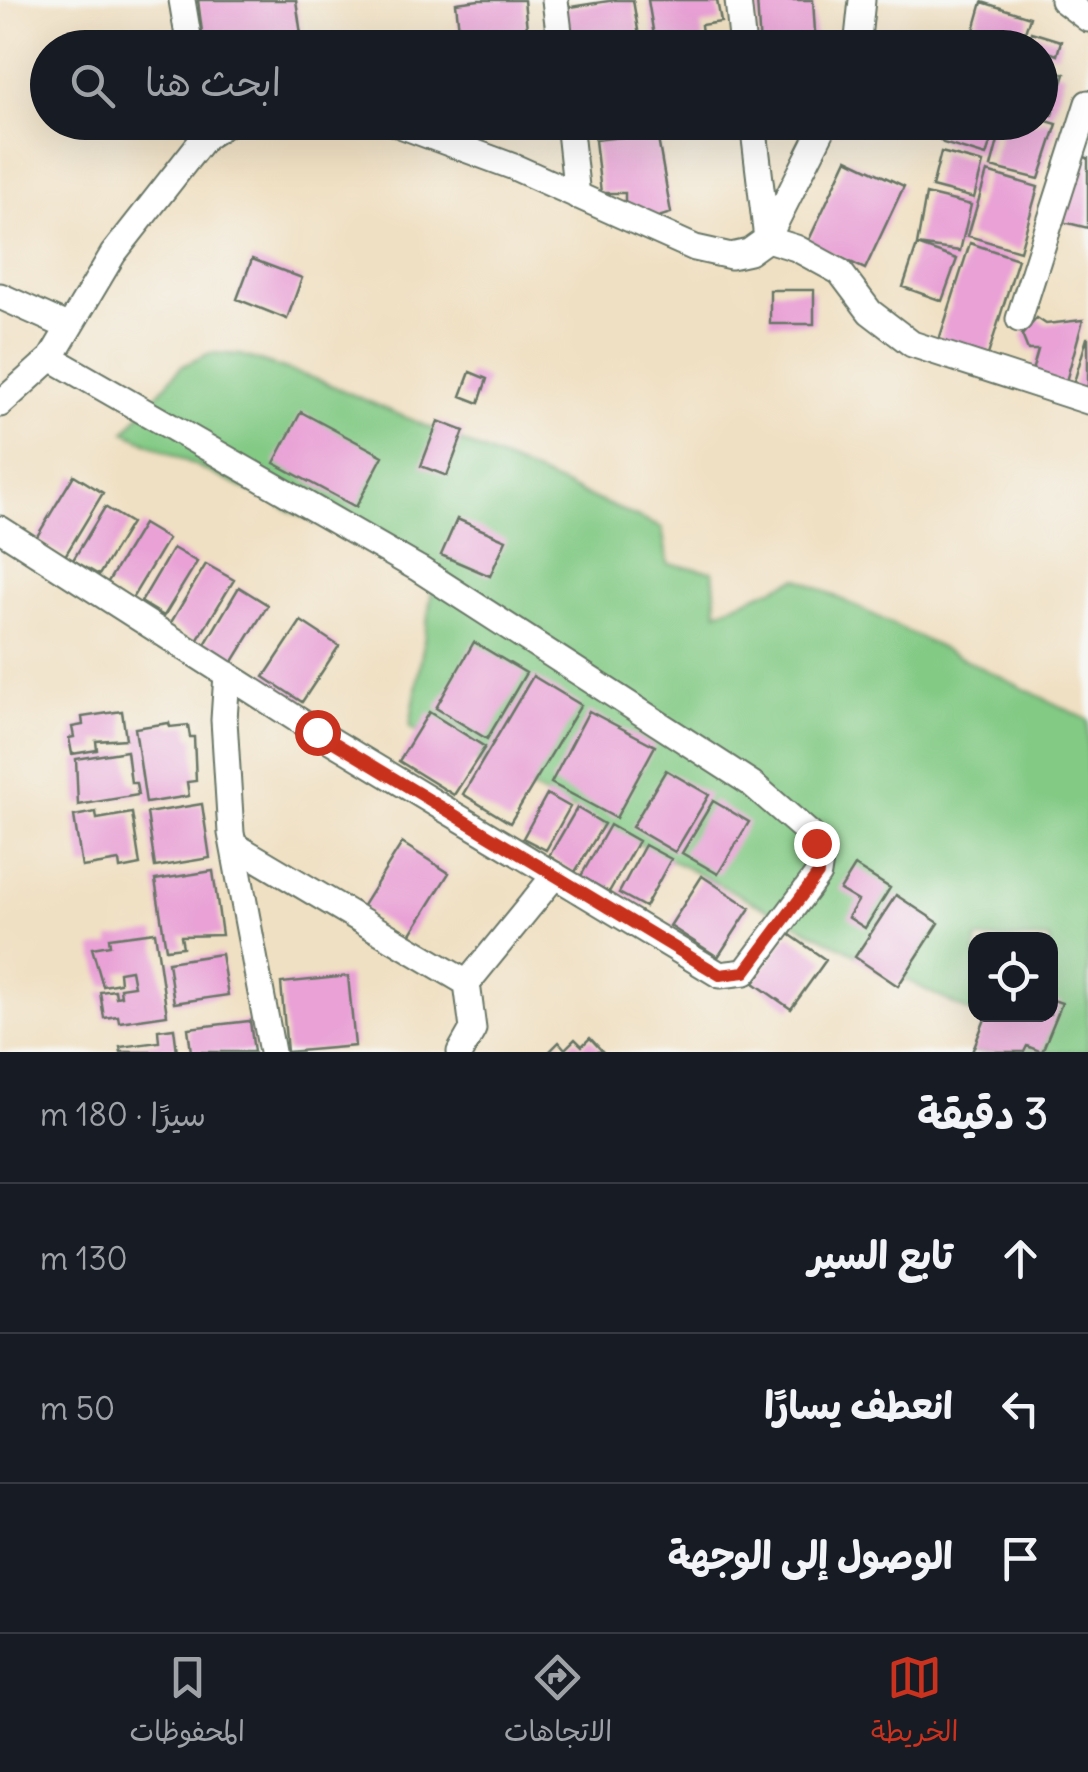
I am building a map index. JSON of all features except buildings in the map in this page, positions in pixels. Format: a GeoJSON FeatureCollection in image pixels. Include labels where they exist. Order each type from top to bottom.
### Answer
{"type":"FeatureCollection","features":[{"type":"Feature","properties":{"kind":"street"},"geometry":{"type":"LineString","coordinates":[[182,0],[187,30]]}},
{"type":"Feature","properties":{"kind":"street"},"geometry":{"type":"LineString","coordinates":[[555,0],[558,30]]}},
{"type":"Feature","properties":{"kind":"street"},"geometry":{"type":"LineString","coordinates":[[738,0],[742,30]]}},
{"type":"Feature","properties":{"kind":"street"},"geometry":{"type":"LineString","coordinates":[[859,30],[862,0]]}},
{"type":"Feature","properties":{"kind":"street"},"geometry":{"type":"LineString","coordinates":[[1063,0],[1088,18]]}},
{"type":"Feature","properties":{"kind":"street"},"geometry":{"type":"LineString","coordinates":[[1019,319],[1088,103]]}},
{"type":"Feature","properties":{"kind":"street"},"geometry":{"type":"LineString","coordinates":[[0,404],[51,358],[113,254],[196,140]]}},
{"type":"Feature","properties":{"kind":"street"},"geometry":{"type":"LineString","coordinates":[[444,140],[695,248],[731,256],[749,252],[767,240],[817,140]]}},
{"type":"Feature","properties":{"kind":"street"},"geometry":{"type":"LineString","coordinates":[[571,140],[577,196]]}},
{"type":"Feature","properties":{"kind":"street"},"geometry":{"type":"LineString","coordinates":[[754,140],[767,240]]}},
{"type":"Feature","properties":{"kind":"street"},"geometry":{"type":"LineString","coordinates":[[767,240],[796,248],[840,272],[870,312],[912,344],[1088,401]]}},
{"type":"Feature","properties":{"kind":"street"},"geometry":{"type":"LineString","coordinates":[[0,296],[69,327]]}},
{"type":"Feature","properties":{"kind":"street"},"geometry":{"type":"LineString","coordinates":[[0,529],[227,674],[720,975],[745,972],[818,874],[820,854],[810,835],[752,784],[420,569],[51,358]]}},
{"type":"Feature","properties":{"kind":"street"},"geometry":{"type":"LineString","coordinates":[[227,674],[224,720],[234,845],[272,1052]]}},
{"type":"Feature","properties":{"kind":"street"},"geometry":{"type":"LineString","coordinates":[[234,845],[467,984]]}},
{"type":"Feature","properties":{"kind":"street"},"geometry":{"type":"LineString","coordinates":[[460,1052],[473,1028],[467,984],[555,876]]}},
{"type":"Feature","properties":{"kind":"green space"},"geometry":{"type":"Polygon","coordinates":[[[210,353],[241,355],[321,381],[662,528],[668,564],[713,571],[717,612],[798,578],[1088,720],[1088,1052],[975,1052],[989,1022],[1058,1022],[1058,932],[968,932],[968,1011],[410,727],[434,579],[125,432],[181,367],[210,353]]]}},
{"type":"Feature","properties":{"kind":"route"},"geometry":{"type":"LineString","coordinates":[[317,732],[720,975],[745,972],[818,874],[821,865],[816,843]]}}]}
